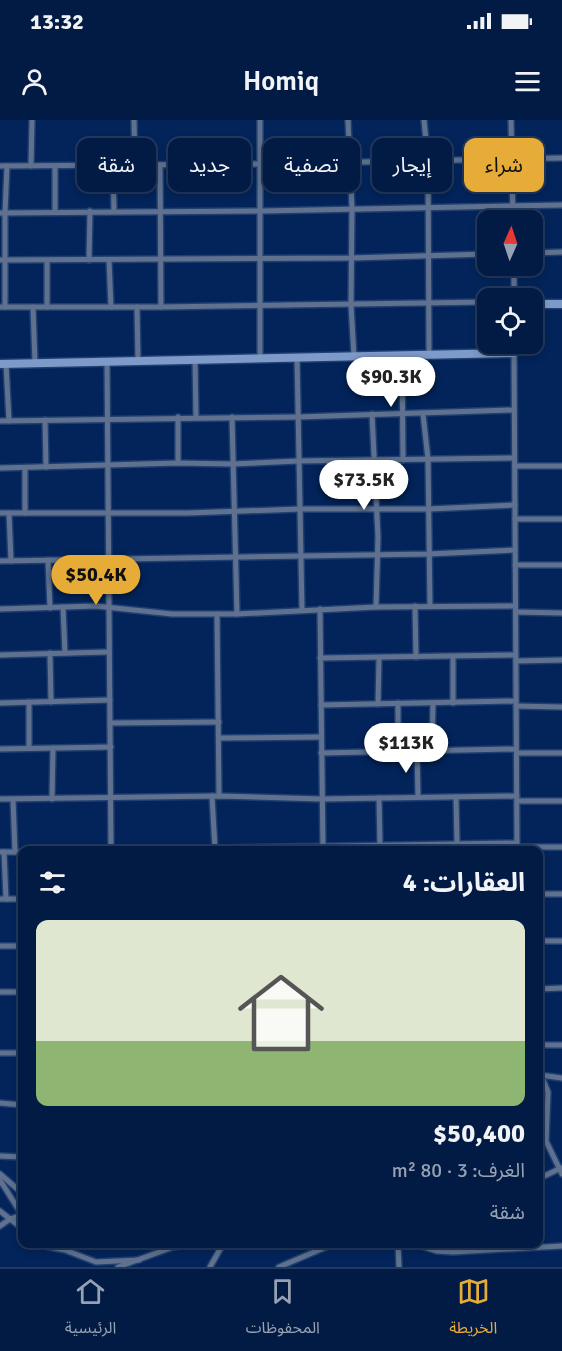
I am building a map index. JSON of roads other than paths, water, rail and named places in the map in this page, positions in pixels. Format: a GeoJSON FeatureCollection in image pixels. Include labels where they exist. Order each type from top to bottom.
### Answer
{"type":"FeatureCollection","features":[{"type":"Feature","properties":{"kind":"main road"},"geometry":{"type":"LineString","coordinates":[[543,304],[562,304]]}},
{"type":"Feature","properties":{"kind":"main road"},"geometry":{"type":"LineString","coordinates":[[3,364],[402,355],[477,351]]}},
{"type":"Feature","properties":{"kind":"street"},"geometry":{"type":"LineString","coordinates":[[31,166],[32,120]]}},
{"type":"Feature","properties":{"kind":"street"},"geometry":{"type":"LineString","coordinates":[[134,120],[134,138]]}},
{"type":"Feature","properties":{"kind":"street"},"geometry":{"type":"LineString","coordinates":[[260,120],[260,358]]}},
{"type":"Feature","properties":{"kind":"street"},"geometry":{"type":"LineString","coordinates":[[348,120],[348,138]]}},
{"type":"Feature","properties":{"kind":"street"},"geometry":{"type":"LineString","coordinates":[[424,120],[426,138]]}},
{"type":"Feature","properties":{"kind":"street"},"geometry":{"type":"LineString","coordinates":[[511,120],[511,138]]}},
{"type":"Feature","properties":{"kind":"street"},"geometry":{"type":"LineString","coordinates":[[544,158],[562,158]]}},
{"type":"Feature","properties":{"kind":"street"},"geometry":{"type":"LineString","coordinates":[[156,165],[263,164]]}},
{"type":"Feature","properties":{"kind":"street"},"geometry":{"type":"LineString","coordinates":[[160,165],[161,307]]}},
{"type":"Feature","properties":{"kind":"street"},"geometry":{"type":"LineString","coordinates":[[77,166],[3,166],[2,307],[477,302]]}},
{"type":"Feature","properties":{"kind":"street"},"geometry":{"type":"LineString","coordinates":[[55,166],[55,212]]}},
{"type":"Feature","properties":{"kind":"street"},"geometry":{"type":"LineString","coordinates":[[114,192],[114,211]]}},
{"type":"Feature","properties":{"kind":"street"},"geometry":{"type":"LineString","coordinates":[[351,192],[351,305],[354,356]]}},
{"type":"Feature","properties":{"kind":"street"},"geometry":{"type":"LineString","coordinates":[[428,192],[429,354]]}},
{"type":"Feature","properties":{"kind":"street"},"geometry":{"type":"LineString","coordinates":[[513,192],[513,210]]}},
{"type":"Feature","properties":{"kind":"street"},"geometry":{"type":"LineString","coordinates":[[2,213],[562,205]]}},
{"type":"Feature","properties":{"kind":"street"},"geometry":{"type":"LineString","coordinates":[[89,260],[90,211]]}},
{"type":"Feature","properties":{"kind":"street"},"geometry":{"type":"LineString","coordinates":[[543,253],[562,252]]}},
{"type":"Feature","properties":{"kind":"street"},"geometry":{"type":"LineString","coordinates":[[2,260],[351,258],[477,254]]}},
{"type":"Feature","properties":{"kind":"street"},"geometry":{"type":"LineString","coordinates":[[109,260],[111,307]]}},
{"type":"Feature","properties":{"kind":"street"},"geometry":{"type":"LineString","coordinates":[[47,261],[47,307]]}},
{"type":"Feature","properties":{"kind":"street"},"geometry":{"type":"LineString","coordinates":[[33,307],[35,363]]}},
{"type":"Feature","properties":{"kind":"street"},"geometry":{"type":"LineString","coordinates":[[137,307],[138,361]]}},
{"type":"Feature","properties":{"kind":"street"},"geometry":{"type":"LineString","coordinates":[[514,354],[517,846]]}},
{"type":"Feature","properties":{"kind":"street"},"geometry":{"type":"LineString","coordinates":[[402,355],[403,460]]}},
{"type":"Feature","properties":{"kind":"street"},"geometry":{"type":"LineString","coordinates":[[297,357],[302,610]]}},
{"type":"Feature","properties":{"kind":"street"},"geometry":{"type":"LineString","coordinates":[[195,359],[196,417]]}},
{"type":"Feature","properties":{"kind":"street"},"geometry":{"type":"LineString","coordinates":[[107,362],[111,846]]}},
{"type":"Feature","properties":{"kind":"street"},"geometry":{"type":"LineString","coordinates":[[3,364],[9,421]]}},
{"type":"Feature","properties":{"kind":"street"},"geometry":{"type":"LineString","coordinates":[[0,421],[298,417],[513,410]]}},
{"type":"Feature","properties":{"kind":"street"},"geometry":{"type":"LineString","coordinates":[[372,414],[377,554],[376,607]]}},
{"type":"Feature","properties":{"kind":"street"},"geometry":{"type":"LineString","coordinates":[[423,414],[428,459],[430,606]]}},
{"type":"Feature","properties":{"kind":"street"},"geometry":{"type":"LineString","coordinates":[[178,417],[178,463]]}},
{"type":"Feature","properties":{"kind":"street"},"geometry":{"type":"LineString","coordinates":[[231,417],[237,614]]}},
{"type":"Feature","properties":{"kind":"street"},"geometry":{"type":"LineString","coordinates":[[45,420],[46,467]]}},
{"type":"Feature","properties":{"kind":"street"},"geometry":{"type":"LineString","coordinates":[[0,468],[514,458]]}},
{"type":"Feature","properties":{"kind":"street"},"geometry":{"type":"LineString","coordinates":[[514,466],[562,466]]}},
{"type":"Feature","properties":{"kind":"street"},"geometry":{"type":"LineString","coordinates":[[25,468],[25,513]]}},
{"type":"Feature","properties":{"kind":"street"},"geometry":{"type":"LineString","coordinates":[[0,513],[233,511],[300,508],[375,510],[514,505]]}},
{"type":"Feature","properties":{"kind":"street"},"geometry":{"type":"LineString","coordinates":[[9,513],[11,561]]}},
{"type":"Feature","properties":{"kind":"street"},"geometry":{"type":"LineString","coordinates":[[515,519],[562,519]]}},
{"type":"Feature","properties":{"kind":"street"},"geometry":{"type":"LineString","coordinates":[[0,561],[429,554],[515,550]]}},
{"type":"Feature","properties":{"kind":"street"},"geometry":{"type":"LineString","coordinates":[[48,561],[50,608]]}},
{"type":"Feature","properties":{"kind":"street"},"geometry":{"type":"LineString","coordinates":[[515,565],[562,565]]}},
{"type":"Feature","properties":{"kind":"street"},"geometry":{"type":"LineString","coordinates":[[415,606],[416,657]]}},
{"type":"Feature","properties":{"kind":"street"},"geometry":{"type":"LineString","coordinates":[[0,609],[108,607],[161,614],[237,614],[430,606],[562,613]]}},
{"type":"Feature","properties":{"kind":"street"},"geometry":{"type":"LineString","coordinates":[[63,608],[65,653]]}},
{"type":"Feature","properties":{"kind":"street"},"geometry":{"type":"LineString","coordinates":[[320,609],[323,846]]}},
{"type":"Feature","properties":{"kind":"street"},"geometry":{"type":"LineString","coordinates":[[217,614],[219,796]]}},
{"type":"Feature","properties":{"kind":"street"},"geometry":{"type":"LineString","coordinates":[[0,655],[108,652]]}},
{"type":"Feature","properties":{"kind":"street"},"geometry":{"type":"LineString","coordinates":[[50,653],[51,702]]}},
{"type":"Feature","properties":{"kind":"street"},"geometry":{"type":"LineString","coordinates":[[453,657],[453,703]]}},
{"type":"Feature","properties":{"kind":"street"},"geometry":{"type":"LineString","coordinates":[[320,658],[453,657],[562,660]]}},
{"type":"Feature","properties":{"kind":"street"},"geometry":{"type":"LineString","coordinates":[[378,704],[379,658]]}},
{"type":"Feature","properties":{"kind":"street"},"geometry":{"type":"LineString","coordinates":[[0,702],[110,700]]}},
{"type":"Feature","properties":{"kind":"street"},"geometry":{"type":"LineString","coordinates":[[29,702],[29,748]]}},
{"type":"Feature","properties":{"kind":"street"},"geometry":{"type":"LineString","coordinates":[[321,705],[453,703],[562,707]]}},
{"type":"Feature","properties":{"kind":"street"},"geometry":{"type":"LineString","coordinates":[[398,704],[398,751]]}},
{"type":"Feature","properties":{"kind":"street"},"geometry":{"type":"LineString","coordinates":[[432,750],[433,704]]}},
{"type":"Feature","properties":{"kind":"street"},"geometry":{"type":"LineString","coordinates":[[111,723],[219,722]]}},
{"type":"Feature","properties":{"kind":"street"},"geometry":{"type":"LineString","coordinates":[[219,738],[320,737]]}},
{"type":"Feature","properties":{"kind":"street"},"geometry":{"type":"LineString","coordinates":[[0,749],[111,747]]}},
{"type":"Feature","properties":{"kind":"street"},"geometry":{"type":"LineString","coordinates":[[52,799],[53,748]]}},
{"type":"Feature","properties":{"kind":"street"},"geometry":{"type":"LineString","coordinates":[[417,750],[418,796]]}},
{"type":"Feature","properties":{"kind":"street"},"geometry":{"type":"LineString","coordinates":[[321,753],[417,750],[562,753]]}},
{"type":"Feature","properties":{"kind":"street"},"geometry":{"type":"LineString","coordinates":[[212,796],[215,846]]}},
{"type":"Feature","properties":{"kind":"street"},"geometry":{"type":"LineString","coordinates":[[0,799],[219,796],[322,799],[418,796],[562,801]]}},
{"type":"Feature","properties":{"kind":"street"},"geometry":{"type":"LineString","coordinates":[[456,797],[457,843]]}},
{"type":"Feature","properties":{"kind":"street"},"geometry":{"type":"LineString","coordinates":[[379,798],[380,846]]}},
{"type":"Feature","properties":{"kind":"street"},"geometry":{"type":"LineString","coordinates":[[3,899],[2,852],[15,852],[14,799]]}},
{"type":"Feature","properties":{"kind":"street"},"geometry":{"type":"LineString","coordinates":[[440,846],[457,843],[502,846]]}},
{"type":"Feature","properties":{"kind":"street"},"geometry":{"type":"LineString","coordinates":[[543,847],[562,847]]}},
{"type":"Feature","properties":{"kind":"street"},"geometry":{"type":"LineString","coordinates":[[543,894],[562,894]]}},
{"type":"Feature","properties":{"kind":"street"},"geometry":{"type":"LineString","coordinates":[[543,941],[562,941]]}},
{"type":"Feature","properties":{"kind":"street"},"geometry":{"type":"LineString","coordinates":[[0,946],[18,946]]}},
{"type":"Feature","properties":{"kind":"street"},"geometry":{"type":"LineString","coordinates":[[543,989],[562,988]]}},
{"type":"Feature","properties":{"kind":"street"},"geometry":{"type":"LineString","coordinates":[[0,992],[18,992]]}},
{"type":"Feature","properties":{"kind":"street"},"geometry":{"type":"LineString","coordinates":[[543,1045],[562,1045]]}},
{"type":"Feature","properties":{"kind":"street"},"geometry":{"type":"LineString","coordinates":[[0,1053],[18,1053]]}},
{"type":"Feature","properties":{"kind":"street"},"geometry":{"type":"LineString","coordinates":[[543,1075],[562,1078]]}},
{"type":"Feature","properties":{"kind":"street"},"geometry":{"type":"LineString","coordinates":[[543,1081],[548,1092],[546,1136],[548,1148],[561,1170],[543,1177]]}},
{"type":"Feature","properties":{"kind":"street"},"geometry":{"type":"LineString","coordinates":[[0,1103],[18,1105]]}},
{"type":"Feature","properties":{"kind":"street"},"geometry":{"type":"LineString","coordinates":[[0,1156],[18,1156]]}},
{"type":"Feature","properties":{"kind":"street"},"geometry":{"type":"LineString","coordinates":[[0,1174],[18,1190]]}},
{"type":"Feature","properties":{"kind":"street"},"geometry":{"type":"LineString","coordinates":[[0,1180],[18,1209]]}},
{"type":"Feature","properties":{"kind":"street"},"geometry":{"type":"LineString","coordinates":[[0,1211],[18,1225]]}},
{"type":"Feature","properties":{"kind":"street"},"geometry":{"type":"LineString","coordinates":[[0,1226],[18,1216]]}},
{"type":"Feature","properties":{"kind":"street"},"geometry":{"type":"LineString","coordinates":[[543,1247],[562,1246]]}},
{"type":"Feature","properties":{"kind":"street"},"geometry":{"type":"LineString","coordinates":[[54,1248],[96,1262],[139,1260]]}},
{"type":"Feature","properties":{"kind":"street"},"geometry":{"type":"LineString","coordinates":[[118,1267],[170,1248]]}},
{"type":"Feature","properties":{"kind":"street"},"geometry":{"type":"LineString","coordinates":[[210,1267],[221,1248]]}},
{"type":"Feature","properties":{"kind":"street"},"geometry":{"type":"LineString","coordinates":[[279,1267],[324,1248]]}},
{"type":"Feature","properties":{"kind":"street"},"geometry":{"type":"LineString","coordinates":[[398,1248],[399,1267]]}},
{"type":"Feature","properties":{"kind":"street"},"geometry":{"type":"LineString","coordinates":[[427,1248],[436,1251],[523,1248]]}},
{"type":"Feature","properties":{"kind":"street"},"geometry":{"type":"LineString","coordinates":[[464,1251],[470,1248]]}}]}
